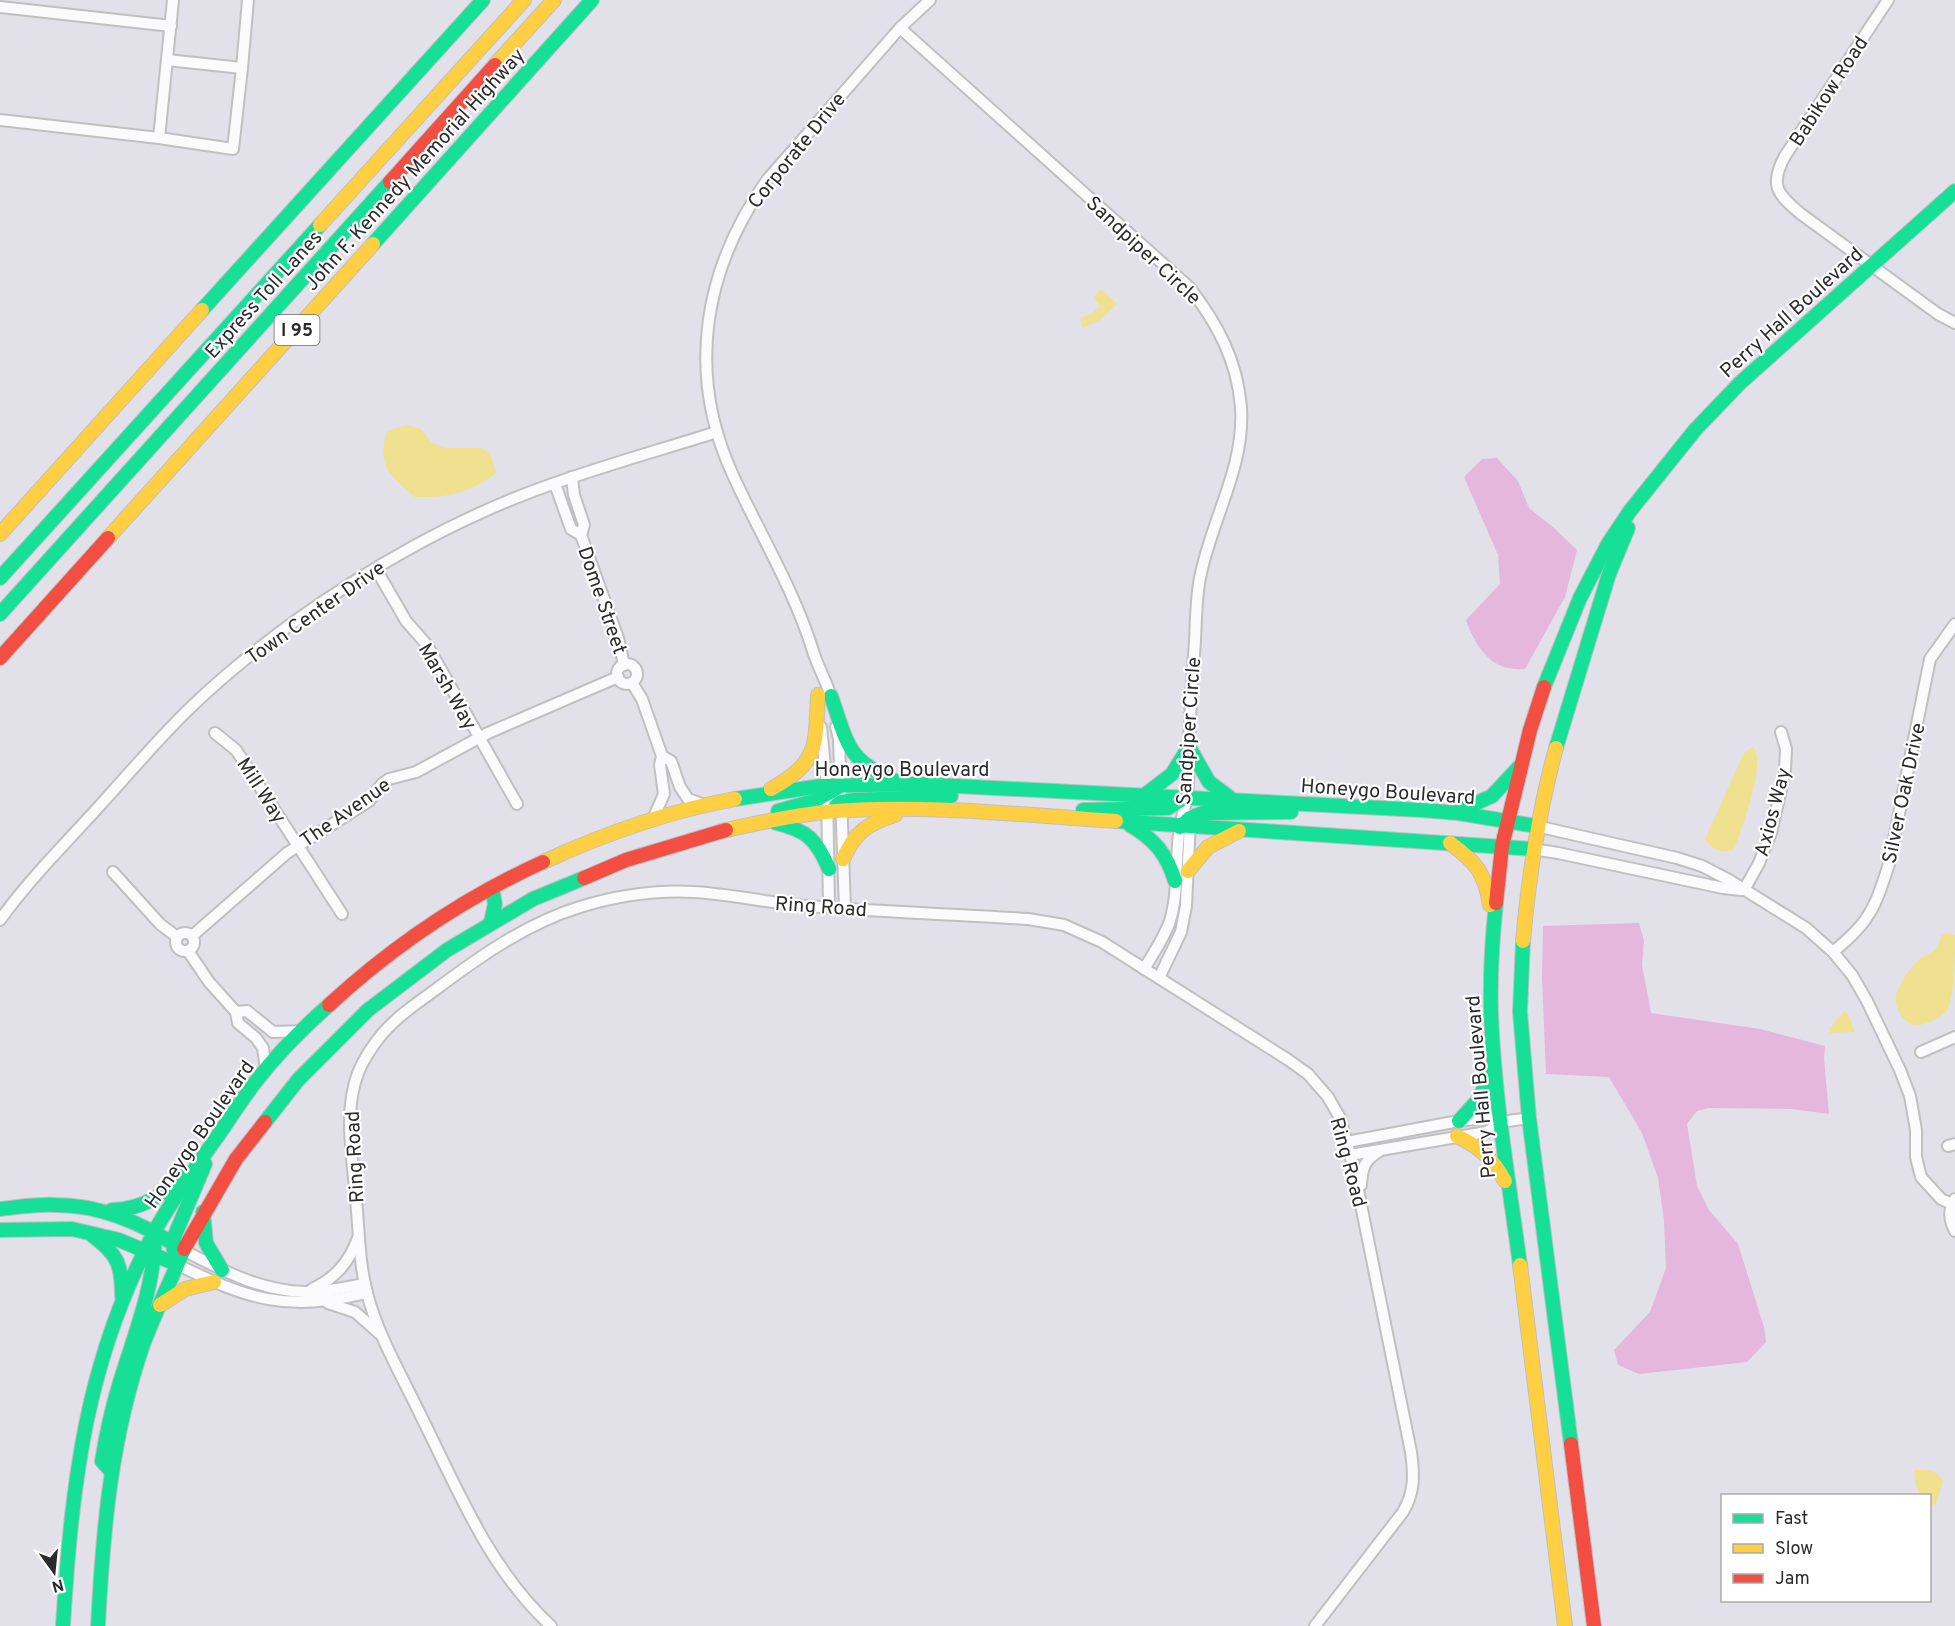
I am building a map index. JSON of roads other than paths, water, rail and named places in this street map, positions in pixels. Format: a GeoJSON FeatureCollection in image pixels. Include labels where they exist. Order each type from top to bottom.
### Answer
{"type":"FeatureCollection","features":[{"type":"Feature","properties":{"kind":"main road"},"geometry":{"type":"LineString","coordinates":[[0,534],[483,0]]}},
{"type":"Feature","properties":{"kind":"main road","name":"Express Toll Lanes"},"geometry":{"type":"LineString","coordinates":[[0,578],[524,0]]}},
{"type":"Feature","properties":{"kind":"main road","name":"Express Toll Lanes"},"geometry":{"type":"LineString","coordinates":[[0,614],[554,0]]}},
{"type":"Feature","properties":{"kind":"main road","name":"John F. Kennedy Memorial Highway"},"geometry":{"type":"LineString","coordinates":[[0,658],[592,0]]}},
{"type":"Feature","properties":{"kind":"main road","name":"Perry Hall Boulevard"},"geometry":{"type":"LineString","coordinates":[[1565,1626],[1501,1122],[1494,1060],[1490,987],[1492,920],[1502,846],[1521,765],[1546,681],[1580,598],[1608,544],[1630,511],[1695,430],[1740,382],[1955,191]]}},
{"type":"Feature","properties":{"kind":"main road","name":"Perry Hall Boulevard"},"geometry":{"type":"LineString","coordinates":[[1594,1626],[1529,1118],[1520,1012],[1525,914],[1536,826],[1562,724],[1609,574],[1635,514],[1662,471]]}},
{"type":"Feature","properties":{"kind":"main road"},"geometry":{"type":"LineString","coordinates":[[824,696],[857,759],[881,775],[906,785]]}},
{"type":"Feature","properties":{"kind":"main road"},"geometry":{"type":"LineString","coordinates":[[756,796],[801,771],[814,743],[824,696]]}},
{"type":"Feature","properties":{"kind":"main road"},"geometry":{"type":"LineString","coordinates":[[1146,794],[1164,782],[1176,770],[1189,747]]}},
{"type":"Feature","properties":{"kind":"main road"},"geometry":{"type":"LineString","coordinates":[[1189,747],[1201,773],[1210,785],[1236,800]]}},
{"type":"Feature","properties":{"kind":"main road"},"geometry":{"type":"LineString","coordinates":[[1455,813],[1492,796],[1521,765]]}},
{"type":"Feature","properties":{"kind":"main road","name":"Honeygo Boulevard"},"geometry":{"type":"LineString","coordinates":[[63,1626],[70,1521],[80,1447],[99,1367],[122,1304],[151,1253],[155,1233],[165,1213],[236,1108],[266,1069],[303,1031],[347,989],[417,934],[492,888],[554,856],[653,819],[705,805],[756,796],[832,788],[906,785],[1187,796],[1455,813],[1536,826]]}},
{"type":"Feature","properties":{"kind":"main road"},"geometry":{"type":"LineString","coordinates":[[695,837],[752,817],[814,801],[832,788]]}},
{"type":"Feature","properties":{"kind":"main road"},"geometry":{"type":"LineString","coordinates":[[837,808],[855,800],[958,796],[983,788]]}},
{"type":"Feature","properties":{"kind":"main road"},"geometry":{"type":"LineString","coordinates":[[981,813],[1168,808],[1187,796]]}},
{"type":"Feature","properties":{"kind":"main road"},"geometry":{"type":"LineString","coordinates":[[1187,824],[1203,813],[1301,812],[1338,806]]}},
{"type":"Feature","properties":{"kind":"main road","name":"Honeygo Boulevard"},"geometry":{"type":"LineString","coordinates":[[98,1626],[103,1531],[111,1471],[121,1423],[136,1367],[176,1264],[178,1246],[266,1116],[326,1050],[376,1002],[454,945],[491,922],[593,871],[660,847],[695,837],[837,808],[1187,824],[1240,830],[1532,849]]}},
{"type":"Feature","properties":{"kind":"main road"},"geometry":{"type":"LineString","coordinates":[[843,859],[854,836],[869,824],[908,810]]}},
{"type":"Feature","properties":{"kind":"main road"},"geometry":{"type":"LineString","coordinates":[[767,822],[791,826],[810,836],[823,854],[829,869]]}},
{"type":"Feature","properties":{"kind":"main road"},"geometry":{"type":"LineString","coordinates":[[1125,822],[1143,832],[1162,848],[1172,868],[1175,881]]}},
{"type":"Feature","properties":{"kind":"main road"},"geometry":{"type":"LineString","coordinates":[[1188,871],[1208,847],[1240,830]]}},
{"type":"Feature","properties":{"kind":"main road"},"geometry":{"type":"LineString","coordinates":[[1450,843],[1480,867],[1487,886],[1492,920]]}},
{"type":"Feature","properties":{"kind":"main road"},"geometry":{"type":"LineString","coordinates":[[491,922],[495,904],[492,888]]}},
{"type":"Feature","properties":{"kind":"main road"},"geometry":{"type":"LineString","coordinates":[[1459,1121],[1482,1098],[1494,1060]]}},
{"type":"Feature","properties":{"kind":"main road"},"geometry":{"type":"LineString","coordinates":[[1457,1136],[1482,1148],[1495,1161],[1510,1191]]}},
{"type":"Feature","properties":{"kind":"main road"},"geometry":{"type":"LineString","coordinates":[[0,1209],[58,1205],[91,1210],[121,1218],[178,1246],[215,1140]]}},
{"type":"Feature","properties":{"kind":"main road"},"geometry":{"type":"LineString","coordinates":[[91,1210],[127,1211],[148,1204],[164,1193],[203,1155]]}},
{"type":"Feature","properties":{"kind":"main road"},"geometry":{"type":"LineString","coordinates":[[203,1212],[206,1243],[222,1270]]}},
{"type":"Feature","properties":{"kind":"main road"},"geometry":{"type":"LineString","coordinates":[[0,1230],[72,1229],[119,1240],[176,1264]]}},
{"type":"Feature","properties":{"kind":"main road"},"geometry":{"type":"LineString","coordinates":[[88,1233],[116,1255],[122,1278],[122,1304]]}},
{"type":"Feature","properties":{"kind":"main road"},"geometry":{"type":"LineString","coordinates":[[111,1471],[102,1461],[120,1383],[145,1305],[151,1253]]}},
{"type":"Feature","properties":{"kind":"main road"},"geometry":{"type":"LineString","coordinates":[[158,1307],[181,1289],[200,1283],[214,1282]]}},
{"type":"Feature","properties":{"kind":"street"},"geometry":{"type":"LineString","coordinates":[[159,138],[173,0]]}},
{"type":"Feature","properties":{"kind":"street"},"geometry":{"type":"LineString","coordinates":[[0,120],[233,149],[248,0]]}},
{"type":"Feature","properties":{"kind":"street","name":"Corporate Drive"},"geometry":{"type":"LineString","coordinates":[[832,788],[839,739],[824,696],[817,664],[789,586],[732,474],[717,432],[708,387],[708,322],[720,266],[748,207],[767,180],[900,28],[930,0]]}},
{"type":"Feature","properties":{"kind":"street","name":"Babikow Road"},"geometry":{"type":"LineString","coordinates":[[1872,265],[1781,197],[1776,184],[1778,170],[1785,156],[1888,0]]}},
{"type":"Feature","properties":{"kind":"street"},"geometry":{"type":"LineString","coordinates":[[0,7],[171,26]]}},
{"type":"Feature","properties":{"kind":"street","name":"Sandpiper Circle"},"geometry":{"type":"LineString","coordinates":[[900,28],[1190,288],[1207,311],[1230,352],[1238,386],[1241,432],[1236,466],[1200,579],[1189,747],[1187,824]]}},
{"type":"Feature","properties":{"kind":"street"},"geometry":{"type":"LineString","coordinates":[[167,60],[242,68]]}},
{"type":"Feature","properties":{"kind":"street"},"geometry":{"type":"LineString","coordinates":[[1872,265],[1938,314],[1955,323]]}},
{"type":"Feature","properties":{"kind":"street","name":"Town Center Drive"},"geometry":{"type":"LineString","coordinates":[[0,920],[45,865],[189,708],[260,647],[318,607],[430,537],[478,514],[610,464],[717,432]]}},
{"type":"Feature","properties":{"kind":"street","name":"Dome Street"},"geometry":{"type":"LineString","coordinates":[[573,477],[574,495],[584,525],[581,535],[618,638],[624,665]]}},
{"type":"Feature","properties":{"kind":"street","name":"Dome Street"},"geometry":{"type":"LineString","coordinates":[[555,484],[571,529],[581,535]]}},
{"type":"Feature","properties":{"kind":"street","name":"Marsh Way"},"geometry":{"type":"LineString","coordinates":[[376,569],[406,621],[427,645],[517,804]]}},
{"type":"Feature","properties":{"kind":"street","name":"Silver Oak Drive"},"geometry":{"type":"LineString","coordinates":[[1833,952],[1853,934],[1870,913],[1881,888],[1888,864],[1930,659],[1955,624]]}},
{"type":"Feature","properties":{"kind":"street"},"geometry":{"type":"LineString","coordinates":[[624,665],[630,665],[635,669],[636,678],[632,682],[623,683],[618,678],[618,671],[624,665]]}},
{"type":"Feature","properties":{"kind":"street","name":"The Avenue"},"geometry":{"type":"LineString","coordinates":[[192,936],[297,845],[369,801],[382,784],[389,779],[419,771],[478,738],[618,678]]}},
{"type":"Feature","properties":{"kind":"street"},"geometry":{"type":"LineString","coordinates":[[632,682],[642,699],[662,756],[660,765],[664,794],[653,819]]}},
{"type":"Feature","properties":{"kind":"street","name":"Corporate Drive"},"geometry":{"type":"LineString","coordinates":[[824,696],[832,788],[837,808]]}},
{"type":"Feature","properties":{"kind":"street","name":"Axios Way"},"geometry":{"type":"LineString","coordinates":[[1744,890],[1759,863],[1771,833],[1785,772],[1786,749],[1780,732]]}},
{"type":"Feature","properties":{"kind":"street","name":"Mill Way"},"geometry":{"type":"LineString","coordinates":[[215,733],[236,750],[342,914]]}},
{"type":"Feature","properties":{"kind":"street"},"geometry":{"type":"LineString","coordinates":[[662,756],[670,761],[680,788],[688,799],[705,805]]}},
{"type":"Feature","properties":{"kind":"street"},"geometry":{"type":"LineString","coordinates":[[832,788],[837,808],[843,859],[844,909]]}},
{"type":"Feature","properties":{"kind":"street"},"geometry":{"type":"LineString","coordinates":[[829,908],[829,869],[837,808]]}},
{"type":"Feature","properties":{"kind":"street"},"geometry":{"type":"LineString","coordinates":[[1159,978],[1180,932],[1186,906],[1187,824]]}},
{"type":"Feature","properties":{"kind":"street"},"geometry":{"type":"LineString","coordinates":[[1144,969],[1169,922],[1187,824]]}},
{"type":"Feature","properties":{"kind":"street","name":"Honeygo Boulevard"},"geometry":{"type":"LineString","coordinates":[[1536,826],[1677,858],[1702,866],[1806,928],[1833,952],[1852,975],[1867,1001],[1900,1070],[1910,1096],[1916,1130],[1916,1157],[1921,1177],[1941,1199],[1953,1201],[1950,1213],[1955,1231]]}},
{"type":"Feature","properties":{"kind":"street","name":"Honeygo Boulevard"},"geometry":{"type":"LineString","coordinates":[[1532,849],[1723,888],[1744,890]]}},
{"type":"Feature","properties":{"kind":"street"},"geometry":{"type":"LineString","coordinates":[[113,872],[160,924],[177,937],[178,947],[188,951],[209,982],[236,1012],[238,1023],[256,1038],[263,1048],[266,1069]]}},
{"type":"Feature","properties":{"kind":"street","name":"Ring Road"},"geometry":{"type":"LineString","coordinates":[[551,1626],[511,1583],[482,1537],[382,1335],[366,1288],[359,1234],[351,1118],[352,1097],[358,1073],[380,1036],[406,1011],[450,978],[520,933],[549,918],[583,906],[626,896],[691,891],[829,908],[1053,922],[1090,935],[1263,1044],[1308,1074],[1322,1089],[1334,1107],[1347,1142],[1361,1200],[1413,1468],[1412,1488],[1403,1512],[1316,1626]]}},
{"type":"Feature","properties":{"kind":"street"},"geometry":{"type":"LineString","coordinates":[[177,937],[183,933],[192,936],[194,945],[188,951]]}},
{"type":"Feature","properties":{"kind":"street"},"geometry":{"type":"LineString","coordinates":[[236,1012],[247,1011],[273,1032],[303,1031]]}},
{"type":"Feature","properties":{"kind":"street"},"geometry":{"type":"LineString","coordinates":[[1921,1052],[1955,1037]]}},
{"type":"Feature","properties":{"kind":"street"},"geometry":{"type":"LineString","coordinates":[[1347,1142],[1459,1121],[1485,1118],[1501,1122],[1529,1118]]}},
{"type":"Feature","properties":{"kind":"street"},"geometry":{"type":"LineString","coordinates":[[1350,1155],[1487,1132],[1501,1122]]}},
{"type":"Feature","properties":{"kind":"street"},"geometry":{"type":"LineString","coordinates":[[1361,1200],[1362,1170],[1374,1155],[1386,1148]]}},
{"type":"Feature","properties":{"kind":"street"},"geometry":{"type":"LineString","coordinates":[[306,1292],[335,1276],[352,1253],[359,1234]]}},
{"type":"Feature","properties":{"kind":"street"},"geometry":{"type":"LineString","coordinates":[[178,1246],[222,1270],[263,1286],[306,1292],[366,1288]]}},
{"type":"Feature","properties":{"kind":"street"},"geometry":{"type":"LineString","coordinates":[[176,1264],[214,1282],[250,1295],[270,1300],[340,1305],[356,1311],[382,1335]]}},
{"type":"Feature","properties":{"kind":"street"},"geometry":{"type":"LineString","coordinates":[[322,1302],[366,1288]]}},
{"type":"Feature","properties":{"kind":"street"},"geometry":{"type":"LineString","coordinates":[[538,1614],[546,1626]]}}]}
